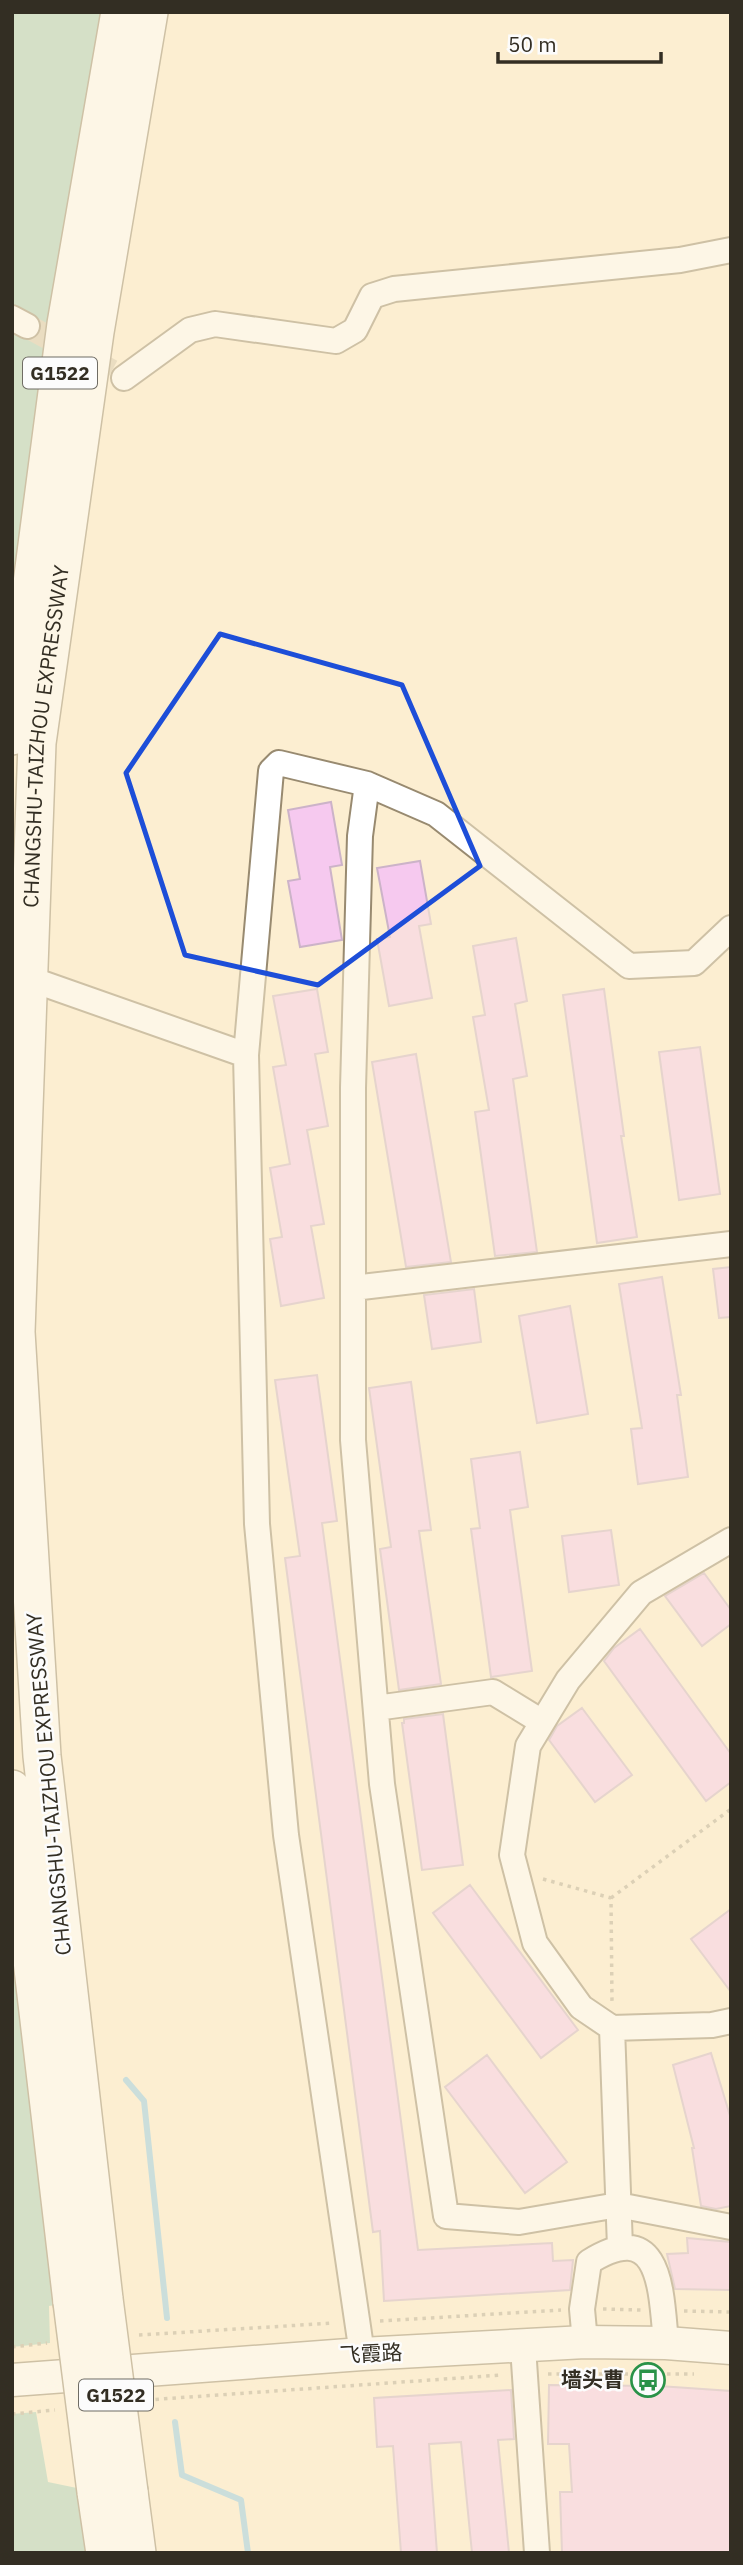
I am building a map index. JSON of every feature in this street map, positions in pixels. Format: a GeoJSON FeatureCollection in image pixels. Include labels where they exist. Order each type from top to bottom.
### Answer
{"type":"FeatureCollection","features":[{"type":"Feature","properties":{"kind":"highway","name":"CHANGSHU-TAIZHOU EXPRESSWAY"},"geometry":{"type":"LineString","coordinates":[[12,736],[66,324],[120,12]]}},
{"type":"Feature","properties":{"kind":"highway","name":"CHANGSHU-TAIZHOU EXPRESSWAY"},"geometry":{"type":"LineString","coordinates":[[88,2300],[42,1756],[16,1332],[37,743],[95,332],[149,12]]}},
{"type":"Feature","properties":{"kind":"highway","name":"CHANGSHU-TAIZHOU EXPRESSWAY"},"geometry":{"type":"LineString","coordinates":[[12,1789],[88,2300],[112,2492],[105,2553]]}},
{"type":"Feature","properties":{"kind":"highway","name":"CHANGSHU-TAIZHOU EXPRESSWAY"},"geometry":{"type":"LineString","coordinates":[[112,2492],[137,2553]]}},
{"type":"Feature","properties":{"kind":"main road","name":"飞霞路"},"geometry":{"type":"LineString","coordinates":[[13,2380],[362,2354],[524,2360],[585,2342],[666,2343],[731,2348]]}},
{"type":"Feature","properties":{"kind":"lane"},"geometry":{"type":"LineString","coordinates":[[124,378],[190,330],[215,324],[336,341],[355,330],[372,296],[394,289],[680,260],[731,250]]}},
{"type":"Feature","properties":{"kind":"lane"},"geometry":{"type":"LineString","coordinates":[[362,2354],[286,1835],[257,1524],[247,1055],[271,771],[279,763],[367,785],[436,814],[629,966],[694,963],[731,928]]}},
{"type":"Feature","properties":{"kind":"lane"},"geometry":{"type":"LineString","coordinates":[[367,785],[360,836],[352,1088],[353,1440],[382,1784],[446,2216],[519,2222],[618,2205],[731,2227]]}},
{"type":"Feature","properties":{"kind":"lane"},"geometry":{"type":"LineString","coordinates":[[12,972],[247,1055]]}},
{"type":"Feature","properties":{"kind":"lane"},"geometry":{"type":"LineString","coordinates":[[353,1288],[731,1244]]}},
{"type":"Feature","properties":{"kind":"lane"},"geometry":{"type":"LineString","coordinates":[[731,1540],[641,1592],[568,1680],[528,1746],[512,1855],[535,1943],[581,2007],[612,2028],[712,2025],[731,2021]]}},
{"type":"Feature","properties":{"kind":"lane"},"geometry":{"type":"LineString","coordinates":[[376,1708],[493,1692],[542,1722]]}},
{"type":"Feature","properties":{"kind":"lane"},"geometry":{"type":"LineString","coordinates":[[612,2028],[620,2247]]}},
{"type":"Feature","properties":{"kind":"lane"},"geometry":{"type":"LineString","coordinates":[[585,2342],[582,2309],[589,2262],[608,2250],[620,2247],[640,2251],[653,2263],[661,2292],[666,2343]]}},
{"type":"Feature","properties":{"kind":"lane"},"geometry":{"type":"LineString","coordinates":[[524,2360],[537,2553]]}},
{"type":"Feature","properties":{"kind":"path"},"geometry":{"type":"LineString","coordinates":[[611,1898],[731,1809]]}},
{"type":"Feature","properties":{"kind":"path"},"geometry":{"type":"LineString","coordinates":[[517,1872],[611,1898]]}},
{"type":"Feature","properties":{"kind":"path"},"geometry":{"type":"LineString","coordinates":[[611,1898],[612,2028]]}},
{"type":"Feature","properties":{"kind":"path"},"geometry":{"type":"LineString","coordinates":[[136,2401],[524,2360],[699,2374]]}},
{"type":"Feature","properties":{"kind":"path"},"geometry":{"type":"LineString","coordinates":[[12,2414],[61,2409]]}},
{"type":"Feature","properties":{"kind":"highlighted area"},"geometry":{"type":"Polygon","coordinates":[[[220,634],[402,685],[480,866],[318,985],[185,955],[126,773],[220,634]]]}},
{"type":"Feature","properties":{"kind":"green space"},"geometry":{"type":"Polygon","coordinates":[[[12,12],[120,12],[12,736],[12,12]]]}},
{"type":"Feature","properties":{"kind":"green space"},"geometry":{"type":"Polygon","coordinates":[[[12,1789],[72,2302],[49,2306],[50,2343],[12,2347],[12,1789]]]}},
{"type":"Feature","properties":{"kind":"green space"},"geometry":{"type":"Polygon","coordinates":[[[36,2412],[48,2482],[96,2492],[105,2553],[12,2553],[12,2414],[36,2412]]]}},
{"type":"Feature","properties":{"kind":"building"},"geometry":{"type":"Polygon","coordinates":[[[331,802],[342,865],[330,867],[342,940],[300,947],[288,881],[300,879],[288,810],[331,802]]]}},
{"type":"Feature","properties":{"kind":"building"},"geometry":{"type":"Polygon","coordinates":[[[420,861],[431,924],[419,926],[432,998],[389,1006],[377,939],[390,937],[377,868],[420,861]]]}},
{"type":"Feature","properties":{"kind":"building"},"geometry":{"type":"Polygon","coordinates":[[[516,938],[527,1001],[515,1004],[527,1076],[513,1079],[537,1252],[495,1256],[475,1112],[489,1110],[473,1017],[485,1015],[473,946],[516,938]]]}},
{"type":"Feature","properties":{"kind":"building"},"geometry":{"type":"Polygon","coordinates":[[[317,989],[328,1052],[315,1054],[328,1126],[307,1130],[324,1224],[311,1226],[324,1298],[281,1306],[270,1239],[282,1237],[270,1168],[290,1164],[273,1067],[286,1065],[273,996],[317,989]]]}},
{"type":"Feature","properties":{"kind":"building"},"geometry":{"type":"Polygon","coordinates":[[[604,989],[624,1136],[621,1136],[637,1237],[597,1243],[563,995],[604,989]]]}},
{"type":"Feature","properties":{"kind":"building"},"geometry":{"type":"Polygon","coordinates":[[[700,1047],[720,1194],[679,1200],[659,1052],[700,1047]]]}},
{"type":"Feature","properties":{"kind":"building"},"geometry":{"type":"Polygon","coordinates":[[[416,1054],[451,1262],[406,1267],[372,1062],[416,1054]]]}},
{"type":"Feature","properties":{"kind":"building"},"geometry":{"type":"Polygon","coordinates":[[[731,1267],[731,1317],[719,1318],[713,1269],[731,1267]]]}},
{"type":"Feature","properties":{"kind":"building"},"geometry":{"type":"Polygon","coordinates":[[[662,1277],[681,1395],[677,1395],[688,1477],[638,1484],[631,1429],[642,1428],[619,1284],[662,1277]]]}},
{"type":"Feature","properties":{"kind":"building"},"geometry":{"type":"Polygon","coordinates":[[[474,1289],[481,1342],[432,1349],[424,1295],[474,1289]]]}},
{"type":"Feature","properties":{"kind":"building"},"geometry":{"type":"Polygon","coordinates":[[[570,1306],[588,1414],[537,1423],[519,1316],[570,1306]]]}},
{"type":"Feature","properties":{"kind":"building"},"geometry":{"type":"Polygon","coordinates":[[[317,1375],[337,1521],[322,1523],[418,2250],[552,2243],[553,2261],[573,2260],[570,2290],[384,2301],[380,2231],[373,2232],[285,1558],[300,1556],[275,1380],[317,1375]]]}},
{"type":"Feature","properties":{"kind":"building"},"geometry":{"type":"Polygon","coordinates":[[[411,1382],[431,1530],[419,1531],[441,1684],[399,1690],[380,1549],[391,1547],[369,1388],[411,1382]]]}},
{"type":"Feature","properties":{"kind":"building"},"geometry":{"type":"Polygon","coordinates":[[[520,1452],[528,1507],[510,1510],[532,1671],[491,1677],[471,1529],[480,1528],[471,1459],[520,1452]]]}},
{"type":"Feature","properties":{"kind":"building"},"geometry":{"type":"Polygon","coordinates":[[[611,1530],[619,1585],[569,1592],[562,1536],[611,1530]]]}},
{"type":"Feature","properties":{"kind":"building"},"geometry":{"type":"Polygon","coordinates":[[[704,1573],[731,1610],[731,1624],[702,1646],[665,1596],[704,1573]]]}},
{"type":"Feature","properties":{"kind":"building"},"geometry":{"type":"Polygon","coordinates":[[[640,1629],[731,1754],[731,1782],[706,1801],[604,1661],[614,1648],[640,1629]]]}},
{"type":"Feature","properties":{"kind":"building"},"geometry":{"type":"Polygon","coordinates":[[[582,1708],[632,1775],[595,1802],[549,1740],[557,1726],[582,1708]]]}},
{"type":"Feature","properties":{"kind":"building"},"geometry":{"type":"Polygon","coordinates":[[[443,1714],[463,1865],[422,1870],[402,1723],[404,1719],[443,1714]]]}},
{"type":"Feature","properties":{"kind":"building"},"geometry":{"type":"Polygon","coordinates":[[[470,1885],[578,2030],[541,2058],[433,1913],[470,1885]]]}},
{"type":"Feature","properties":{"kind":"building"},"geometry":{"type":"Polygon","coordinates":[[[731,1909],[731,1992],[691,1939],[731,1909]]]}},
{"type":"Feature","properties":{"kind":"building"},"geometry":{"type":"Polygon","coordinates":[[[711,2053],[731,2119],[731,2206],[716,2209],[701,2206],[694,2148],[673,2065],[711,2053]]]}},
{"type":"Feature","properties":{"kind":"building"},"geometry":{"type":"Polygon","coordinates":[[[487,2055],[567,2162],[525,2193],[445,2087],[487,2055]]]}},
{"type":"Feature","properties":{"kind":"building"},"geometry":{"type":"Polygon","coordinates":[[[687,2238],[731,2242],[731,2290],[675,2289],[667,2254],[688,2253],[687,2238]]]}},
{"type":"Feature","properties":{"kind":"building"},"geometry":{"type":"Polygon","coordinates":[[[549,2385],[659,2386],[731,2391],[731,2553],[562,2553],[560,2492],[572,2492],[569,2444],[548,2444],[549,2385]]]}},
{"type":"Feature","properties":{"kind":"building"},"geometry":{"type":"Polygon","coordinates":[[[511,2390],[514,2439],[498,2440],[509,2553],[472,2553],[461,2442],[429,2444],[437,2553],[401,2553],[393,2446],[377,2447],[374,2398],[511,2390]]]}},
{"type":"Feature","properties":{"kind":"waterway"},"geometry":{"type":"LineString","coordinates":[[126,2080],[144,2101],[167,2318]]}},
{"type":"Feature","properties":{"kind":"waterway"},"geometry":{"type":"LineString","coordinates":[[175,2422],[182,2475],[241,2500],[248,2553]]}},
{"type":"Feature","properties":{"kind":"tunnel"},"geometry":{"type":"LineString","coordinates":[[27,326],[124,378]]}},
{"type":"Feature","properties":{"kind":"place","name":"墙头曹"},"geometry":{"type":"Point","coordinates":[648,2380]}}]}
